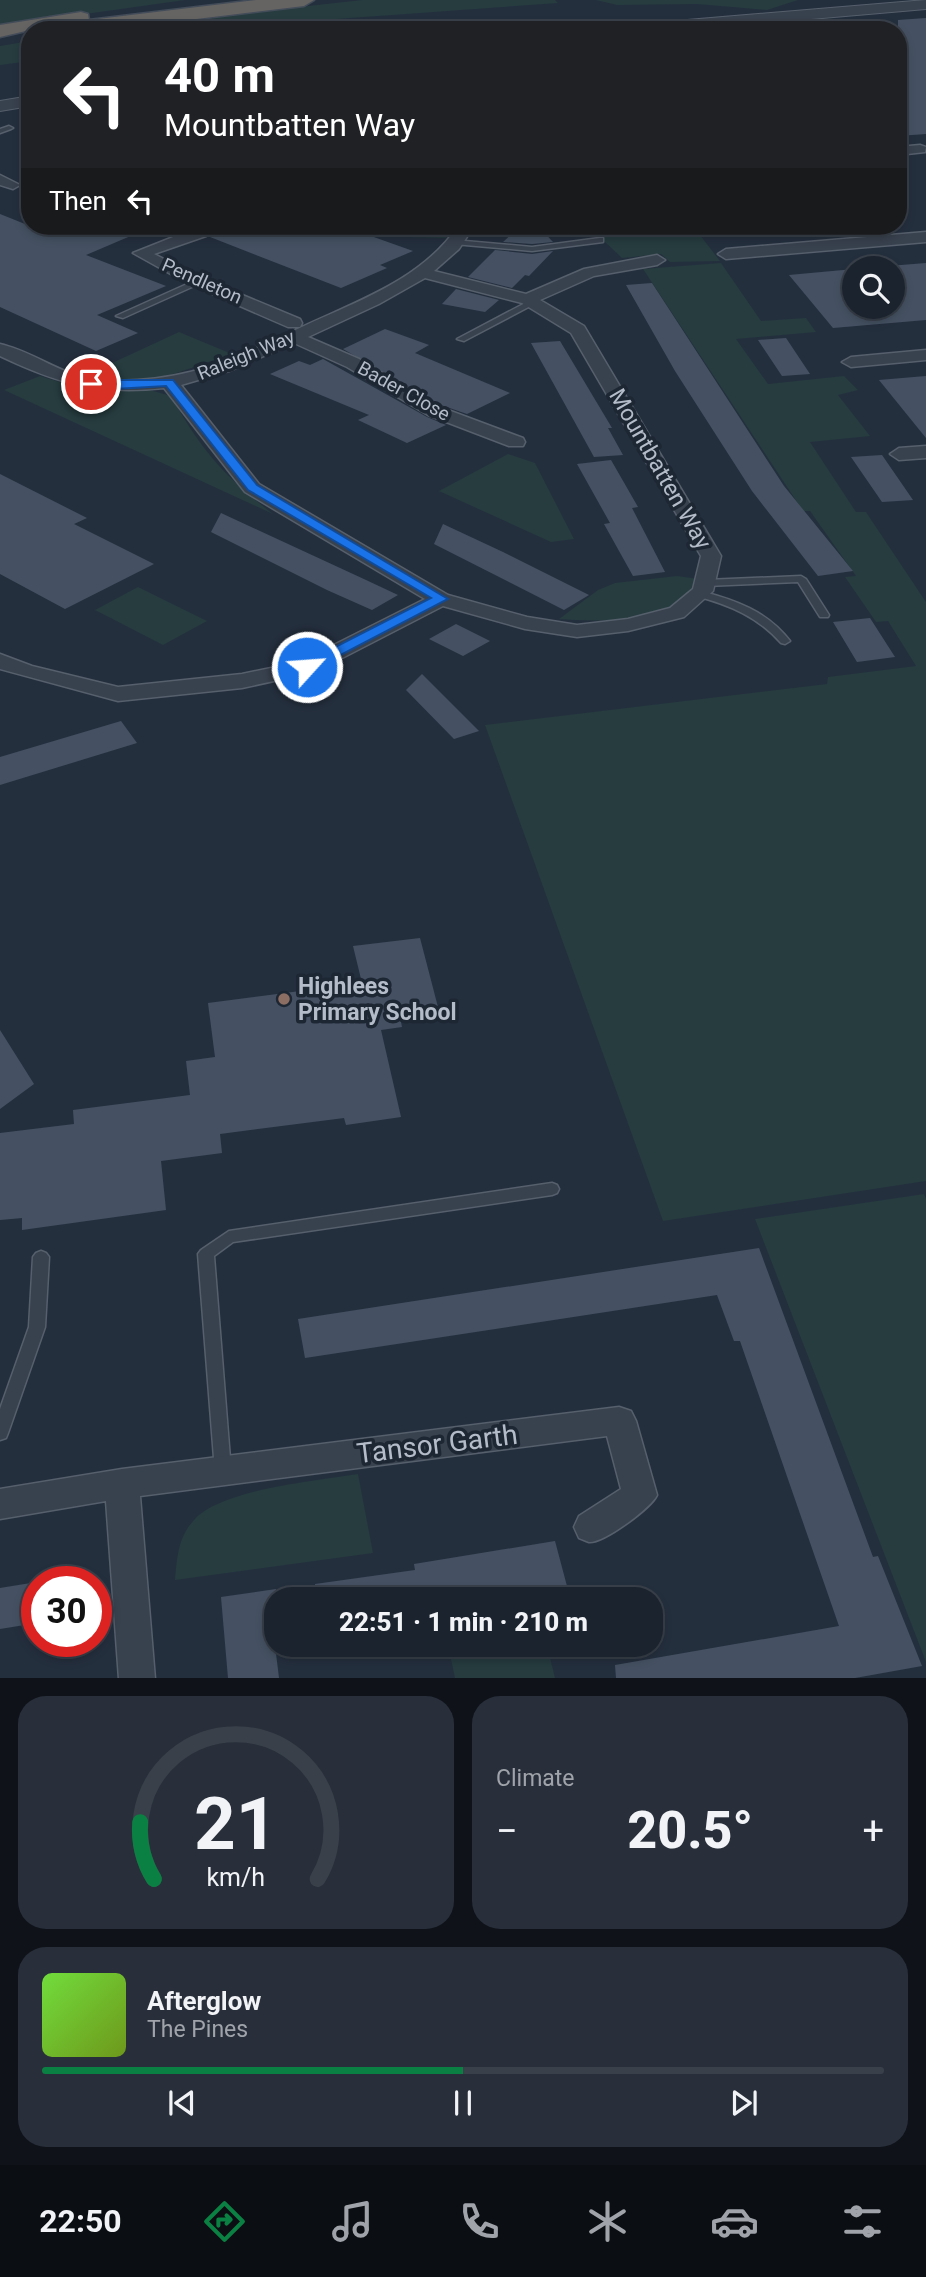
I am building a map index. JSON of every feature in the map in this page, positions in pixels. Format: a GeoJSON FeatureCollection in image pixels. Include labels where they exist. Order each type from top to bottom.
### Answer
{"type":"FeatureCollection","features":[{"type":"Feature","properties":{"kind":"highway"},"geometry":{"type":"LineString","coordinates":[[74,21],[228,0]]}},
{"type":"Feature","properties":{"kind":"highway"},"geometry":{"type":"LineString","coordinates":[[130,21],[304,0]]}},
{"type":"Feature","properties":{"kind":"highway"},"geometry":{"type":"LineString","coordinates":[[0,31],[21,28]]}},
{"type":"Feature","properties":{"kind":"highway"},"geometry":{"type":"LineString","coordinates":[[0,39],[21,36]]}},
{"type":"Feature","properties":{"kind":"street"},"geometry":{"type":"LineString","coordinates":[[757,21],[926,4]]}},
{"type":"Feature","properties":{"kind":"street"},"geometry":{"type":"LineString","coordinates":[[0,106],[21,102]]}},
{"type":"Feature","properties":{"kind":"street"},"geometry":{"type":"LineString","coordinates":[[907,150],[920,149]]}},
{"type":"Feature","properties":{"kind":"street","name":"Pendleton"},"geometry":{"type":"LineString","coordinates":[[195,235],[141,253],[294,330]]}},
{"type":"Feature","properties":{"kind":"street","name":"Raleigh Way"},"geometry":{"type":"LineString","coordinates":[[0,349],[68,381],[114,386],[169,382],[210,373],[294,330],[365,305],[422,273],[459,235]]}},
{"type":"Feature","properties":{"kind":"street"},"geometry":{"type":"LineString","coordinates":[[726,254],[926,237]]}},
{"type":"Feature","properties":{"kind":"street"},"geometry":{"type":"LineString","coordinates":[[531,301],[590,272],[657,260]]}},
{"type":"Feature","properties":{"kind":"street","name":"Mountbatten Way"},"geometry":{"type":"LineString","coordinates":[[422,273],[531,301],[578,330],[711,556],[703,588]]}},
{"type":"Feature","properties":{"kind":"street","name":"Bader Close"},"geometry":{"type":"LineString","coordinates":[[294,330],[435,411],[516,442]]}},
{"type":"Feature","properties":{"kind":"street"},"geometry":{"type":"LineString","coordinates":[[851,362],[926,355]]}},
{"type":"Feature","properties":{"kind":"street"},"geometry":{"type":"LineString","coordinates":[[169,382],[252,488],[441,599],[525,623],[577,631],[628,625],[677,613],[703,588]]}},
{"type":"Feature","properties":{"kind":"street"},"geometry":{"type":"LineString","coordinates":[[899,454],[926,452]]}},
{"type":"Feature","properties":{"kind":"street"},"geometry":{"type":"LineString","coordinates":[[0,661],[24,671],[118,694],[243,681],[307,667],[441,599]]}},
{"type":"Feature","properties":{"kind":"street"},"geometry":{"type":"LineString","coordinates":[[0,682],[24,671]]}},
{"type":"Feature","properties":{"kind":"street","name":"Tansor Garth"},"geometry":{"type":"LineString","coordinates":[[0,1504],[122,1484],[619,1421],[640,1496],[591,1527]]}},
{"type":"Feature","properties":{"kind":"street"},"geometry":{"type":"LineString","coordinates":[[122,1484],[137,1678]]}},
{"type":"Feature","properties":{"kind":"lane"},"geometry":{"type":"LineString","coordinates":[[0,131],[9,128]]}},
{"type":"Feature","properties":{"kind":"lane"},"geometry":{"type":"LineString","coordinates":[[454,242],[532,249],[600,240]]}},
{"type":"Feature","properties":{"kind":"lane"},"geometry":{"type":"LineString","coordinates":[[120,316],[199,282]]}},
{"type":"Feature","properties":{"kind":"lane"},"geometry":{"type":"LineString","coordinates":[[461,339],[531,301]]}},
{"type":"Feature","properties":{"kind":"lane"},"geometry":{"type":"LineString","coordinates":[[703,588],[801,579],[824,615]]}},
{"type":"Feature","properties":{"kind":"lane"},"geometry":{"type":"LineString","coordinates":[[703,588],[752,611],[772,625],[785,640]]}},
{"type":"Feature","properties":{"kind":"lane"},"geometry":{"type":"LineString","coordinates":[[223,1471],[206,1254],[229,1237],[552,1189]]}},
{"type":"Feature","properties":{"kind":"lane"},"geometry":{"type":"LineString","coordinates":[[0,1433],[37,1326],[41,1257]]}},
{"type":"Feature","properties":{"kind":"green space"},"geometry":{"type":"Polygon","coordinates":[[[0,0],[185,0],[21,21],[0,26],[0,0]]]}},
{"type":"Feature","properties":{"kind":"green space"},"geometry":{"type":"Polygon","coordinates":[[[362,0],[555,0],[558,3],[309,21],[172,21],[362,0]]]}},
{"type":"Feature","properties":{"kind":"green space"},"geometry":{"type":"Polygon","coordinates":[[[596,0],[798,0],[767,10],[697,4],[617,5],[596,0]]]}},
{"type":"Feature","properties":{"kind":"green space"},"geometry":{"type":"Polygon","coordinates":[[[21,42],[21,62],[0,65],[0,46],[21,42]]]}},
{"type":"Feature","properties":{"kind":"green space"},"geometry":{"type":"Polygon","coordinates":[[[368,235],[449,235],[446,238],[366,236],[368,235]]]}},
{"type":"Feature","properties":{"kind":"green space"},"geometry":{"type":"Polygon","coordinates":[[[598,235],[700,235],[720,261],[670,262],[661,254],[622,258],[598,235]]]}},
{"type":"Feature","properties":{"kind":"green space"},"geometry":{"type":"Polygon","coordinates":[[[721,263],[761,321],[806,318],[816,332],[736,339],[768,384],[844,376],[858,390],[838,395],[870,436],[810,442],[856,512],[866,512],[926,602],[926,1181],[663,1221],[485,725],[827,684],[828,677],[916,666],[888,621],[876,622],[845,577],[856,576],[810,511],[803,511],[643,269],[721,263]]]}},
{"type":"Feature","properties":{"kind":"green space"},"geometry":{"type":"Polygon","coordinates":[[[179,332],[232,354],[162,378],[127,381],[84,376],[179,332]]]}},
{"type":"Feature","properties":{"kind":"green space"},"geometry":{"type":"Polygon","coordinates":[[[40,376],[79,388],[150,390],[171,396],[215,461],[241,488],[273,514],[4,390],[40,376]]]}},
{"type":"Feature","properties":{"kind":"green space"},"geometry":{"type":"Polygon","coordinates":[[[508,454],[535,463],[574,539],[551,542],[439,491],[508,454]]]}},
{"type":"Feature","properties":{"kind":"green space"},"geometry":{"type":"Polygon","coordinates":[[[677,576],[699,579],[690,594],[676,605],[658,613],[616,620],[559,619],[598,590],[615,583],[677,576]]]}},
{"type":"Feature","properties":{"kind":"green space"},"geometry":{"type":"Polygon","coordinates":[[[138,587],[207,621],[163,645],[95,610],[138,587]]]}},
{"type":"Feature","properties":{"kind":"green space"},"geometry":{"type":"Polygon","coordinates":[[[924,1194],[926,1199],[926,1662],[755,1219],[924,1194]]]}},
{"type":"Feature","properties":{"kind":"green space"},"geometry":{"type":"Polygon","coordinates":[[[358,1474],[373,1553],[175,1580],[179,1548],[185,1533],[194,1520],[207,1509],[270,1488],[358,1474]]]}},
{"type":"Feature","properties":{"kind":"green space"},"geometry":{"type":"Polygon","coordinates":[[[451,1657],[550,1657],[555,1678],[455,1678],[451,1657]]]}},
{"type":"Feature","properties":{"kind":"building"},"geometry":{"type":"Polygon","coordinates":[[[926,18],[926,134],[907,135],[907,21],[898,20],[926,18]]]}},
{"type":"Feature","properties":{"kind":"building"},"geometry":{"type":"Polygon","coordinates":[[[0,214],[21,222],[21,235],[133,235],[86,255],[166,286],[97,315],[138,333],[96,351],[0,307],[0,214]]]}},
{"type":"Feature","properties":{"kind":"building"},"geometry":{"type":"Polygon","coordinates":[[[368,235],[413,251],[380,265],[387,268],[341,288],[210,237],[368,235]]]}},
{"type":"Feature","properties":{"kind":"building"},"geometry":{"type":"Polygon","coordinates":[[[510,235],[546,235],[553,242],[532,244],[503,242],[510,235]]]}},
{"type":"Feature","properties":{"kind":"building"},"geometry":{"type":"Polygon","coordinates":[[[495,250],[532,254],[553,251],[529,276],[525,275],[512,288],[468,277],[495,250]]]}},
{"type":"Feature","properties":{"kind":"building"},"geometry":{"type":"Polygon","coordinates":[[[926,263],[926,320],[833,328],[789,275],[842,270],[842,319],[905,319],[905,265],[926,263]]]}},
{"type":"Feature","properties":{"kind":"building"},"geometry":{"type":"Polygon","coordinates":[[[652,283],[784,486],[853,571],[818,576],[752,491],[675,371],[626,285],[652,283]]]}},
{"type":"Feature","properties":{"kind":"building"},"geometry":{"type":"Polygon","coordinates":[[[456,289],[499,300],[485,312],[442,304],[456,289]]]}},
{"type":"Feature","properties":{"kind":"building"},"geometry":{"type":"Polygon","coordinates":[[[385,329],[429,345],[415,353],[510,393],[467,414],[441,405],[343,349],[385,329]]]}},
{"type":"Feature","properties":{"kind":"building"},"geometry":{"type":"Polygon","coordinates":[[[786,338],[810,374],[782,376],[758,340],[786,338]]]}},
{"type":"Feature","properties":{"kind":"building"},"geometry":{"type":"Polygon","coordinates":[[[560,341],[612,428],[608,428],[623,455],[594,457],[531,343],[560,341]]]}},
{"type":"Feature","properties":{"kind":"building"},"geometry":{"type":"Polygon","coordinates":[[[323,359],[446,425],[407,443],[358,420],[369,415],[270,374],[299,361],[310,365],[323,359]]]}},
{"type":"Feature","properties":{"kind":"building"},"geometry":{"type":"Polygon","coordinates":[[[926,376],[926,438],[879,380],[926,376]]]}},
{"type":"Feature","properties":{"kind":"building"},"geometry":{"type":"Polygon","coordinates":[[[882,455],[913,500],[882,502],[851,457],[882,455]]]}},
{"type":"Feature","properties":{"kind":"building"},"geometry":{"type":"Polygon","coordinates":[[[611,460],[638,507],[632,508],[665,572],[633,576],[604,524],[610,523],[577,464],[611,460]]]}},
{"type":"Feature","properties":{"kind":"building"},"geometry":{"type":"Polygon","coordinates":[[[0,474],[87,518],[74,524],[154,564],[65,609],[0,574],[0,474]]]}},
{"type":"Feature","properties":{"kind":"building"},"geometry":{"type":"Polygon","coordinates":[[[221,513],[398,595],[372,610],[327,590],[211,532],[221,513]]]}},
{"type":"Feature","properties":{"kind":"building"},"geometry":{"type":"Polygon","coordinates":[[[443,524],[589,595],[564,610],[434,544],[443,524]]]}},
{"type":"Feature","properties":{"kind":"building"},"geometry":{"type":"Polygon","coordinates":[[[870,618],[895,657],[857,662],[833,622],[870,618]]]}},
{"type":"Feature","properties":{"kind":"building"},"geometry":{"type":"Polygon","coordinates":[[[456,624],[490,641],[463,656],[429,639],[456,624]]]}},
{"type":"Feature","properties":{"kind":"building"},"geometry":{"type":"Polygon","coordinates":[[[422,674],[479,731],[454,739],[406,690],[422,674]]]}},
{"type":"Feature","properties":{"kind":"building"},"geometry":{"type":"Polygon","coordinates":[[[121,721],[137,743],[0,785],[0,757],[121,721]]]}},
{"type":"Feature","properties":{"kind":"building"},"geometry":{"type":"Polygon","coordinates":[[[420,938],[439,1011],[400,1017],[402,1027],[381,1030],[401,1117],[346,1125],[344,1118],[220,1134],[222,1153],[161,1161],[166,1210],[22,1230],[22,1218],[0,1220],[0,1133],[74,1124],[73,1110],[190,1095],[186,1061],[215,1057],[208,1003],[362,983],[353,946],[420,938]]]}},
{"type":"Feature","properties":{"kind":"building"},"geometry":{"type":"Polygon","coordinates":[[[0,1030],[34,1084],[0,1109],[0,1030]]]}},
{"type":"Feature","properties":{"kind":"building"},"geometry":{"type":"Polygon","coordinates":[[[759,1248],[873,1557],[878,1556],[922,1666],[855,1678],[616,1678],[615,1665],[839,1626],[740,1341],[734,1341],[717,1295],[305,1358],[298,1319],[759,1248]]]}},
{"type":"Feature","properties":{"kind":"building"},"geometry":{"type":"Polygon","coordinates":[[[555,1541],[567,1587],[315,1587],[315,1584],[415,1570],[414,1564],[555,1541]]]}},
{"type":"Feature","properties":{"kind":"building"},"geometry":{"type":"Polygon","coordinates":[[[21,1585],[21,1626],[0,1629],[0,1588],[21,1585]]]}},
{"type":"Feature","properties":{"kind":"building"},"geometry":{"type":"Polygon","coordinates":[[[264,1591],[264,1657],[276,1657],[279,1678],[228,1678],[221,1597],[264,1591]]]}},
{"type":"Feature","properties":{"kind":"place","name":"Highlees Primary School"},"geometry":{"type":"Point","coordinates":[284,999]}},
{"type":"Feature","properties":{"kind":"route"},"geometry":{"type":"LineString","coordinates":[[91,384],[114,386],[169,382],[252,488],[441,599],[369,638],[307,667]]}}]}
